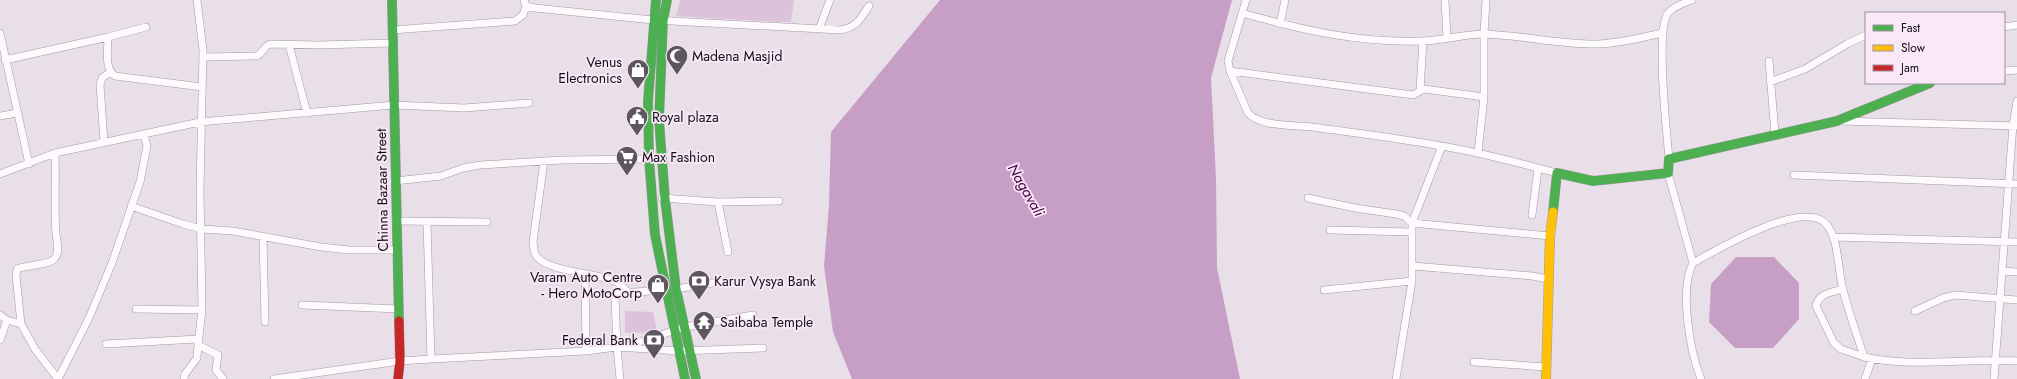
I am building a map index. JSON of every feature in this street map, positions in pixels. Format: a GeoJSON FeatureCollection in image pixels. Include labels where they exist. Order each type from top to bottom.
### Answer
{"type":"FeatureCollection","features":[{"type":"Feature","properties":{"kind":"street"},"geometry":{"type":"LineString","coordinates":[[184,379],[185,374],[197,358],[202,310],[200,122],[203,56],[197,0]]}},
{"type":"Feature","properties":{"kind":"street","name":"Chinna Bazaar Street"},"geometry":{"type":"LineString","coordinates":[[392,0],[400,361],[398,379]]}},
{"type":"Feature","properties":{"kind":"street"},"geometry":{"type":"LineString","coordinates":[[656,0],[658,20],[659,120],[675,330],[685,379]]}},
{"type":"Feature","properties":{"kind":"street"},"geometry":{"type":"LineString","coordinates":[[667,0],[658,20],[648,101],[649,159],[654,235],[685,327],[696,379]]}},
{"type":"Feature","properties":{"kind":"street"},"geometry":{"type":"LineString","coordinates":[[819,29],[830,0]]}},
{"type":"Feature","properties":{"kind":"street"},"geometry":{"type":"LineString","coordinates":[[1246,0],[1228,61],[1230,72],[1248,113],[1260,122],[1303,126],[1442,146],[1478,153],[1538,169],[1593,181],[1614,180],[1668,173]]}},
{"type":"Feature","properties":{"kind":"street"},"geometry":{"type":"LineString","coordinates":[[1280,24],[1285,0]]}},
{"type":"Feature","properties":{"kind":"street"},"geometry":{"type":"LineString","coordinates":[[1445,0],[1446,38]]}},
{"type":"Feature","properties":{"kind":"street"},"geometry":{"type":"LineString","coordinates":[[1478,153],[1484,97],[1484,34],[1486,0]]}},
{"type":"Feature","properties":{"kind":"street"},"geometry":{"type":"LineString","coordinates":[[1692,0],[1675,7],[1668,13],[1662,33],[1669,160],[1668,173],[1693,264]]}},
{"type":"Feature","properties":{"kind":"street"},"geometry":{"type":"LineString","coordinates":[[392,30],[515,21],[523,15],[525,3],[535,8],[658,20],[819,29],[850,28],[857,24],[869,6]]}},
{"type":"Feature","properties":{"kind":"street"},"geometry":{"type":"LineString","coordinates":[[1242,13],[1280,24],[1347,38],[1385,41],[1423,41],[1484,34],[1598,44],[1624,41],[1662,33]]}},
{"type":"Feature","properties":{"kind":"street"},"geometry":{"type":"LineString","coordinates":[[2005,27],[2017,25]]}},
{"type":"Feature","properties":{"kind":"street"},"geometry":{"type":"LineString","coordinates":[[5,60],[108,37],[146,26]]}},
{"type":"Feature","properties":{"kind":"street"},"geometry":{"type":"LineString","coordinates":[[0,33],[5,60],[4,70],[17,113],[29,164]]}},
{"type":"Feature","properties":{"kind":"street"},"geometry":{"type":"LineString","coordinates":[[1770,82],[1805,69],[1847,44],[1865,35]]}},
{"type":"Feature","properties":{"kind":"street"},"geometry":{"type":"LineString","coordinates":[[108,37],[108,67],[110,72],[115,76],[202,87]]}},
{"type":"Feature","properties":{"kind":"street"},"geometry":{"type":"LineString","coordinates":[[1230,72],[1413,95],[1418,94],[1420,90],[1423,41]]}},
{"type":"Feature","properties":{"kind":"street"},"geometry":{"type":"LineString","coordinates":[[203,56],[257,56],[266,46],[392,43]]}},
{"type":"Feature","properties":{"kind":"street"},"geometry":{"type":"LineString","coordinates":[[289,45],[308,113]]}},
{"type":"Feature","properties":{"kind":"street"},"geometry":{"type":"LineString","coordinates":[[1769,61],[1775,134]]}},
{"type":"Feature","properties":{"kind":"street"},"geometry":{"type":"LineString","coordinates":[[2005,71],[2017,70]]}},
{"type":"Feature","properties":{"kind":"street"},"geometry":{"type":"LineString","coordinates":[[104,142],[100,85],[102,78],[110,72]]}},
{"type":"Feature","properties":{"kind":"street"},"geometry":{"type":"LineString","coordinates":[[1669,160],[1775,134],[1837,121],[1928,84]]}},
{"type":"Feature","properties":{"kind":"street"},"geometry":{"type":"LineString","coordinates":[[1420,90],[1429,89],[1484,97]]}},
{"type":"Feature","properties":{"kind":"street"},"geometry":{"type":"LineString","coordinates":[[1994,379],[1994,360],[2005,241],[2008,183],[2014,157],[2017,100]]}},
{"type":"Feature","properties":{"kind":"street"},"geometry":{"type":"LineString","coordinates":[[0,174],[55,153],[200,122],[394,105],[464,108],[529,103]]}},
{"type":"Feature","properties":{"kind":"street"},"geometry":{"type":"LineString","coordinates":[[0,116],[17,113]]}},
{"type":"Feature","properties":{"kind":"street"},"geometry":{"type":"LineString","coordinates":[[1837,121],[2015,126]]}},
{"type":"Feature","properties":{"kind":"street"},"geometry":{"type":"LineString","coordinates":[[55,153],[58,251],[55,258],[50,262],[24,266],[17,269],[16,275],[22,324],[35,349],[58,379],[76,346],[104,282],[131,206],[145,162],[147,146],[144,135]]}},
{"type":"Feature","properties":{"kind":"street"},"geometry":{"type":"LineString","coordinates":[[1396,379],[1412,282],[1412,223],[1442,146]]}},
{"type":"Feature","properties":{"kind":"street"},"geometry":{"type":"LineString","coordinates":[[395,181],[441,176],[463,168],[480,165],[544,161],[649,159]]}},
{"type":"Feature","properties":{"kind":"street"},"geometry":{"type":"LineString","coordinates":[[544,161],[533,242],[534,253],[538,259],[547,263],[585,275],[615,281],[629,292]]}},
{"type":"Feature","properties":{"kind":"street"},"geometry":{"type":"LineString","coordinates":[[1532,215],[1538,169]]}},
{"type":"Feature","properties":{"kind":"street"},"geometry":{"type":"LineString","coordinates":[[1546,379],[1550,236],[1557,173]]}},
{"type":"Feature","properties":{"kind":"street"},"geometry":{"type":"LineString","coordinates":[[1794,175],[2017,184]]}},
{"type":"Feature","properties":{"kind":"street"},"geometry":{"type":"LineString","coordinates":[[652,197],[718,202],[779,201]]}},
{"type":"Feature","properties":{"kind":"street"},"geometry":{"type":"LineString","coordinates":[[1308,198],[1355,208],[1396,214],[1404,216],[1412,223],[1550,236]]}},
{"type":"Feature","properties":{"kind":"street"},"geometry":{"type":"LineString","coordinates":[[718,202],[728,252]]}},
{"type":"Feature","properties":{"kind":"street"},"geometry":{"type":"LineString","coordinates":[[131,206],[184,224],[202,228],[233,231],[322,247],[349,250],[397,250]]}},
{"type":"Feature","properties":{"kind":"street"},"geometry":{"type":"LineString","coordinates":[[1701,379],[1695,365],[1686,301],[1688,272],[1693,264],[1772,224],[1786,219],[1802,217],[1818,219],[1827,225],[1833,237],[1842,289],[1864,357]]}},
{"type":"Feature","properties":{"kind":"street"},"geometry":{"type":"LineString","coordinates":[[396,222],[487,222]]}},
{"type":"Feature","properties":{"kind":"street"},"geometry":{"type":"LineString","coordinates":[[427,222],[431,359]]}},
{"type":"Feature","properties":{"kind":"street"},"geometry":{"type":"LineString","coordinates":[[1330,230],[1412,232]]}},
{"type":"Feature","properties":{"kind":"street"},"geometry":{"type":"LineString","coordinates":[[263,236],[265,322]]}},
{"type":"Feature","properties":{"kind":"street"},"geometry":{"type":"LineString","coordinates":[[1833,237],[2017,242]]}},
{"type":"Feature","properties":{"kind":"street"},"geometry":{"type":"LineString","coordinates":[[1413,266],[1525,275],[1548,279]]}},
{"type":"Feature","properties":{"kind":"street"},"geometry":{"type":"LineString","coordinates":[[2002,271],[2017,272]]}},
{"type":"Feature","properties":{"kind":"street"},"geometry":{"type":"LineString","coordinates":[[585,275],[586,351]]}},
{"type":"Feature","properties":{"kind":"street"},"geometry":{"type":"LineString","coordinates":[[620,379],[620,347],[615,298],[618,293],[672,290],[724,281]]}},
{"type":"Feature","properties":{"kind":"street"},"geometry":{"type":"LineString","coordinates":[[1324,290],[1412,282]]}},
{"type":"Feature","properties":{"kind":"street"},"geometry":{"type":"LineString","coordinates":[[1842,289],[1822,296],[1817,300],[1816,306],[1834,343],[1841,349],[1864,357],[1886,362],[1919,363],[1994,360],[2017,361]]}},
{"type":"Feature","properties":{"kind":"street"},"geometry":{"type":"LineString","coordinates":[[1915,311],[1943,298],[1955,295],[2017,300]]}},
{"type":"Feature","properties":{"kind":"street"},"geometry":{"type":"LineString","coordinates":[[302,305],[399,309]]}},
{"type":"Feature","properties":{"kind":"street"},"geometry":{"type":"LineString","coordinates":[[136,309],[202,310]]}},
{"type":"Feature","properties":{"kind":"street"},"geometry":{"type":"LineString","coordinates":[[0,315],[7,320],[22,324]]}},
{"type":"Feature","properties":{"kind":"street"},"geometry":{"type":"LineString","coordinates":[[274,379],[400,361],[586,351],[620,347],[685,327],[753,315]]}},
{"type":"Feature","properties":{"kind":"street"},"geometry":{"type":"LineString","coordinates":[[0,340],[7,320]]}},
{"type":"Feature","properties":{"kind":"street"},"geometry":{"type":"LineString","coordinates":[[106,344],[198,342],[218,354],[216,370],[223,379]]}},
{"type":"Feature","properties":{"kind":"street"},"geometry":{"type":"LineString","coordinates":[[620,347],[679,351],[763,348]]}},
{"type":"Feature","properties":{"kind":"street"},"geometry":{"type":"LineString","coordinates":[[1865,379],[1872,359]]}},
{"type":"Feature","properties":{"kind":"street"},"geometry":{"type":"LineString","coordinates":[[1474,362],[1546,368]]}},
{"type":"Feature","properties":{"kind":"shaded area"},"geometry":{"type":"Polygon","coordinates":[[[680,0],[794,0],[791,22],[779,22],[676,16],[680,0]]]}},
{"type":"Feature","properties":{"kind":"shaded area"},"geometry":{"type":"Polygon","coordinates":[[[625,311],[653,312],[657,332],[625,333],[625,311]]]}},
{"type":"Feature","properties":{"kind":"water","name":"Nagavali"},"geometry":{"type":"Polygon","coordinates":[[[940,0],[1232,0],[1211,78],[1216,178],[1217,268],[1240,379],[852,379],[833,332],[824,266],[829,205],[831,132],[940,0]]]}},
{"type":"Feature","properties":{"kind":"water"},"geometry":{"type":"Polygon","coordinates":[[[1736,257],[1774,257],[1799,283],[1799,319],[1773,348],[1735,348],[1709,322],[1711,284],[1736,257]]]}},
{"type":"Feature","properties":{"kind":"traffic: fast"},"geometry":{"type":"LineString","coordinates":[[392,0],[399,321]]}},
{"type":"Feature","properties":{"kind":"traffic: fast"},"geometry":{"type":"LineString","coordinates":[[656,0],[648,101],[649,159],[655,235],[685,379]]}},
{"type":"Feature","properties":{"kind":"traffic: fast"},"geometry":{"type":"LineString","coordinates":[[667,0],[663,21],[659,120],[665,199],[676,289],[696,379]]}},
{"type":"Feature","properties":{"kind":"traffic: fast"},"geometry":{"type":"LineString","coordinates":[[1553,212],[1557,173],[1593,181],[1668,173],[1669,159],[1837,121],[1928,84]]}},
{"type":"Feature","properties":{"kind":"traffic: slow"},"geometry":{"type":"LineString","coordinates":[[1546,379],[1550,236],[1553,212]]}},
{"type":"Feature","properties":{"kind":"traffic: jam"},"geometry":{"type":"LineString","coordinates":[[398,379],[400,361],[399,321]]}},
{"type":"Feature","properties":{"kind":"place","name":"Madena Masjid"},"geometry":{"type":"Point","coordinates":[677,76]}},
{"type":"Feature","properties":{"kind":"place","name":"Venus Electronics"},"geometry":{"type":"Point","coordinates":[638,90]}},
{"type":"Feature","properties":{"kind":"place","name":"Royal plaza"},"geometry":{"type":"Point","coordinates":[637,136]}},
{"type":"Feature","properties":{"kind":"place","name":"Max Fashion"},"geometry":{"type":"Point","coordinates":[627,176]}},
{"type":"Feature","properties":{"kind":"place","name":"Karur Vysya Bank"},"geometry":{"type":"Point","coordinates":[699,300]}},
{"type":"Feature","properties":{"kind":"place","name":"Varam Auto Centre - Hero MotoCorp"},"geometry":{"type":"Point","coordinates":[658,304]}},
{"type":"Feature","properties":{"kind":"place","name":"Saibaba Temple"},"geometry":{"type":"Point","coordinates":[704,342]}},
{"type":"Feature","properties":{"kind":"place","name":"Federal Bank"},"geometry":{"type":"Point","coordinates":[654,360]}}]}
